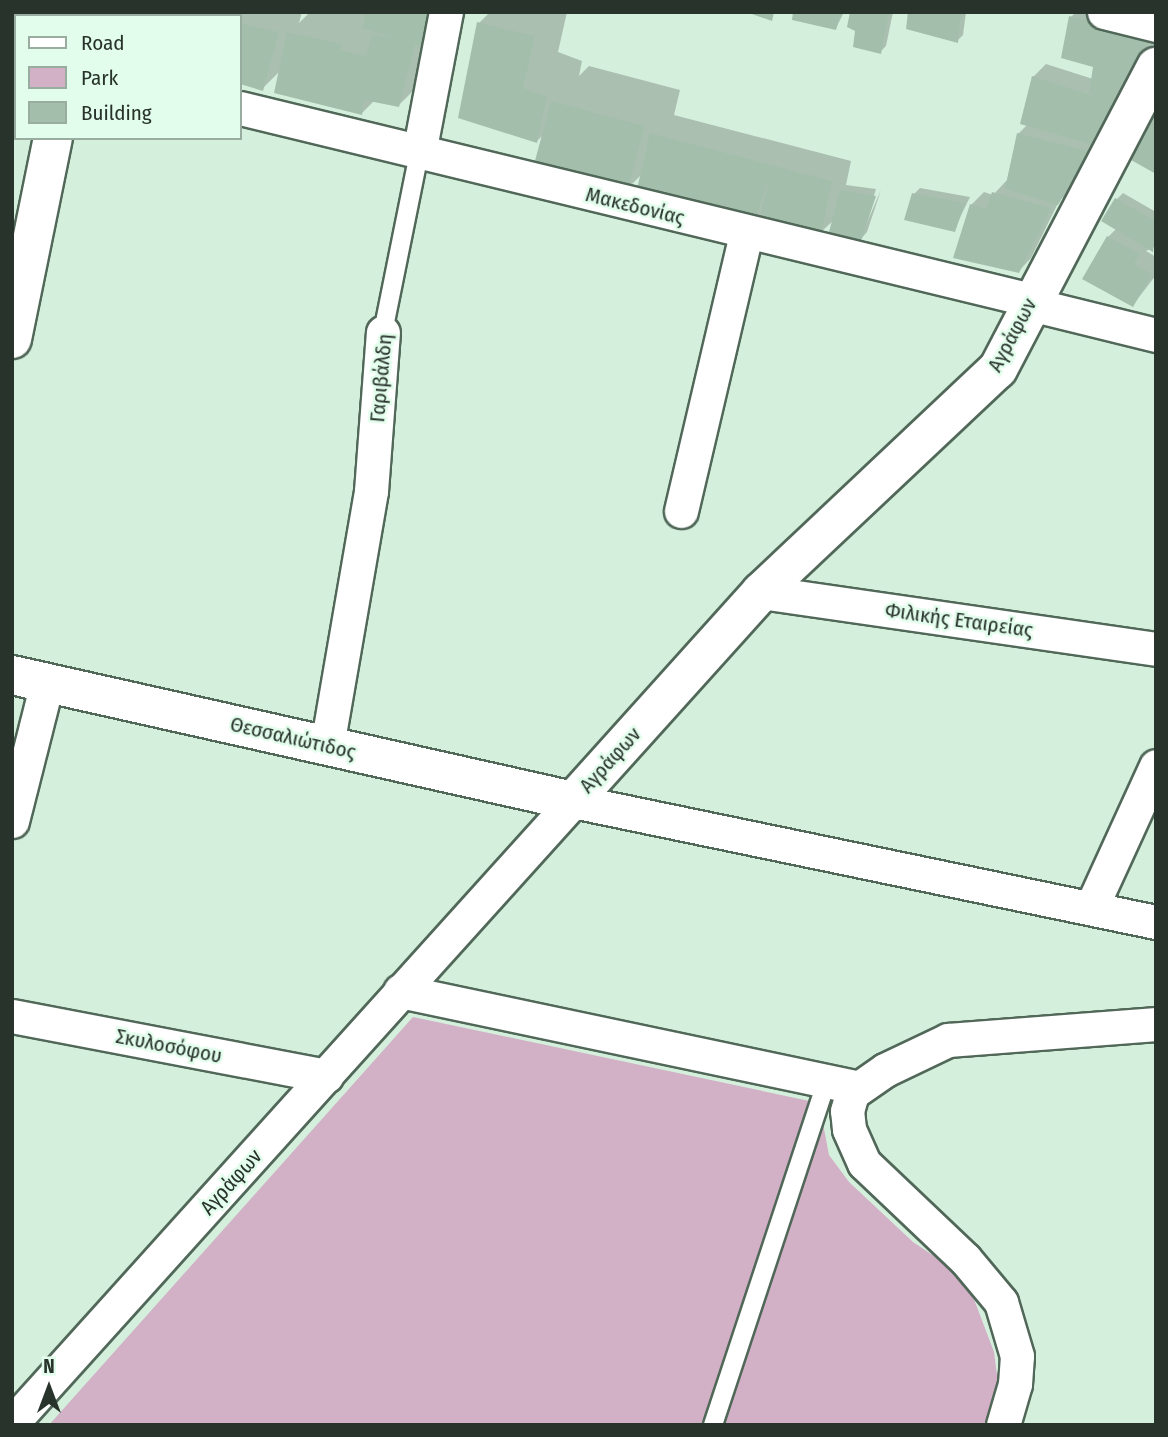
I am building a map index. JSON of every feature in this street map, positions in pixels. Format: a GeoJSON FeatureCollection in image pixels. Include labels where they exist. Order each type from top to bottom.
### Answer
{"type":"FeatureCollection","features":[{"type":"Feature","properties":{"kind":"street","name":"Γαριβάλδη"},"geometry":{"type":"LineString","coordinates":[[419,153],[446,12]]}},
{"type":"Feature","properties":{"kind":"street"},"geometry":{"type":"LineString","coordinates":[[1104,12],[1156,25]]}},
{"type":"Feature","properties":{"kind":"street","name":"Αγράφων"},"geometry":{"type":"LineString","coordinates":[[12,1423],[761,592],[998,369],[1030,302],[1156,67]]}},
{"type":"Feature","properties":{"kind":"street","name":"Μακεδονίας"},"geometry":{"type":"LineString","coordinates":[[242,109],[1156,335]]}},
{"type":"Feature","properties":{"kind":"street"},"geometry":{"type":"LineString","coordinates":[[12,339],[20,260],[52,140]]}},
{"type":"Feature","properties":{"kind":"street"},"geometry":{"type":"LineString","coordinates":[[681,511],[746,233]]}},
{"type":"Feature","properties":{"kind":"street","name":"Γαριβάλδη"},"geometry":{"type":"LineString","coordinates":[[327,746],[371,491],[383,332]]}},
{"type":"Feature","properties":{"kind":"street","name":"Φιλικής Εταιρείας"},"geometry":{"type":"LineString","coordinates":[[761,592],[1156,649]]}},
{"type":"Feature","properties":{"kind":"street"},"geometry":{"type":"LineString","coordinates":[[12,821],[30,679]]}},
{"type":"Feature","properties":{"kind":"street","name":"Θεσσαλιώτιδος"},"geometry":{"type":"LineString","coordinates":[[30,679],[573,801]]}},
{"type":"Feature","properties":{"kind":"street"},"geometry":{"type":"LineString","coordinates":[[1091,908],[1156,766]]}},
{"type":"Feature","properties":{"kind":"street"},"geometry":{"type":"LineString","coordinates":[[573,801],[1156,922]]}},
{"type":"Feature","properties":{"kind":"street"},"geometry":{"type":"LineString","coordinates":[[400,991],[841,1084],[948,1040],[1156,1024]]}},
{"type":"Feature","properties":{"kind":"street","name":"Σκυλοσόφου"},"geometry":{"type":"LineString","coordinates":[[12,1016],[326,1076]]}},
{"type":"Feature","properties":{"kind":"street"},"geometry":{"type":"LineString","coordinates":[[841,1084],[859,1155],[982,1276],[1006,1314],[1015,1342],[1017,1370],[1003,1425]]}},
{"type":"Feature","properties":{"kind":"lane","name":"Γαριβάλδη"},"geometry":{"type":"LineString","coordinates":[[383,332],[419,153]]}},
{"type":"Feature","properties":{"kind":"lane"},"geometry":{"type":"LineString","coordinates":[[713,1425],[841,1084]]}},
{"type":"Feature","properties":{"kind":"green space"},"geometry":{"type":"Polygon","coordinates":[[[413,1017],[819,1103],[829,1155],[849,1182],[913,1242],[952,1268],[972,1294],[994,1352],[998,1383],[991,1425],[49,1425],[413,1017]]]}},
{"type":"Feature","properties":{"kind":"building"},"geometry":{"type":"Polygon","coordinates":[[[12,12],[61,12],[14,14],[14,22],[12,12]]]}},
{"type":"Feature","properties":{"kind":"building"},"geometry":{"type":"Polygon","coordinates":[[[109,12],[181,12],[145,14],[109,12]]]}},
{"type":"Feature","properties":{"kind":"building"},"geometry":{"type":"Polygon","coordinates":[[[366,12],[434,12],[425,48],[415,45],[399,107],[364,100],[362,115],[274,93],[287,32],[342,44],[341,50],[366,56],[372,34],[396,39],[362,28],[366,12]]]}},
{"type":"Feature","properties":{"kind":"building"},"geometry":{"type":"Polygon","coordinates":[[[746,12],[774,12],[772,21],[746,12]]]}},
{"type":"Feature","properties":{"kind":"building"},"geometry":{"type":"Polygon","coordinates":[[[793,12],[841,12],[836,30],[792,20],[793,12]]]}},
{"type":"Feature","properties":{"kind":"building"},"geometry":{"type":"Polygon","coordinates":[[[850,12],[889,12],[881,54],[853,47],[855,31],[847,27],[850,12]]]}},
{"type":"Feature","properties":{"kind":"building"},"geometry":{"type":"Polygon","coordinates":[[[908,12],[961,12],[958,43],[906,29],[908,12]]]}},
{"type":"Feature","properties":{"kind":"building"},"geometry":{"type":"Polygon","coordinates":[[[1069,16],[1152,37],[1090,144],[1020,124],[1032,76],[1106,100],[1089,93],[1093,67],[1061,58],[1069,16]]]}},
{"type":"Feature","properties":{"kind":"building"},"geometry":{"type":"Polygon","coordinates":[[[477,22],[535,36],[523,88],[547,97],[537,143],[458,118],[477,22]]]}},
{"type":"Feature","properties":{"kind":"building"},"geometry":{"type":"Polygon","coordinates":[[[242,23],[279,32],[263,91],[242,85],[242,23]]]}},
{"type":"Feature","properties":{"kind":"building"},"geometry":{"type":"Polygon","coordinates":[[[551,101],[645,126],[629,186],[535,161],[551,101]]]}},
{"type":"Feature","properties":{"kind":"building"},"geometry":{"type":"Polygon","coordinates":[[[1144,119],[1156,125],[1156,174],[1124,156],[1144,119]]]}},
{"type":"Feature","properties":{"kind":"building"},"geometry":{"type":"Polygon","coordinates":[[[650,133],[832,181],[821,235],[759,219],[771,173],[754,223],[637,189],[650,133]]]}},
{"type":"Feature","properties":{"kind":"building"},"geometry":{"type":"Polygon","coordinates":[[[1017,133],[1088,151],[1058,205],[1005,189],[1017,133]]]}},
{"type":"Feature","properties":{"kind":"building"},"geometry":{"type":"Polygon","coordinates":[[[840,190],[876,196],[861,241],[829,232],[840,190]]]}},
{"type":"Feature","properties":{"kind":"building"},"geometry":{"type":"Polygon","coordinates":[[[992,192],[1051,208],[1019,273],[953,258],[970,204],[986,209],[992,192]]]}},
{"type":"Feature","properties":{"kind":"building"},"geometry":{"type":"Polygon","coordinates":[[[912,193],[965,203],[955,232],[904,220],[912,193]]]}},
{"type":"Feature","properties":{"kind":"building"},"geometry":{"type":"Polygon","coordinates":[[[1115,198],[1156,221],[1153,252],[1101,221],[1115,198]]]}},
{"type":"Feature","properties":{"kind":"building"},"geometry":{"type":"Polygon","coordinates":[[[1107,236],[1140,254],[1134,264],[1152,274],[1133,307],[1082,279],[1107,236]]]}}]}
